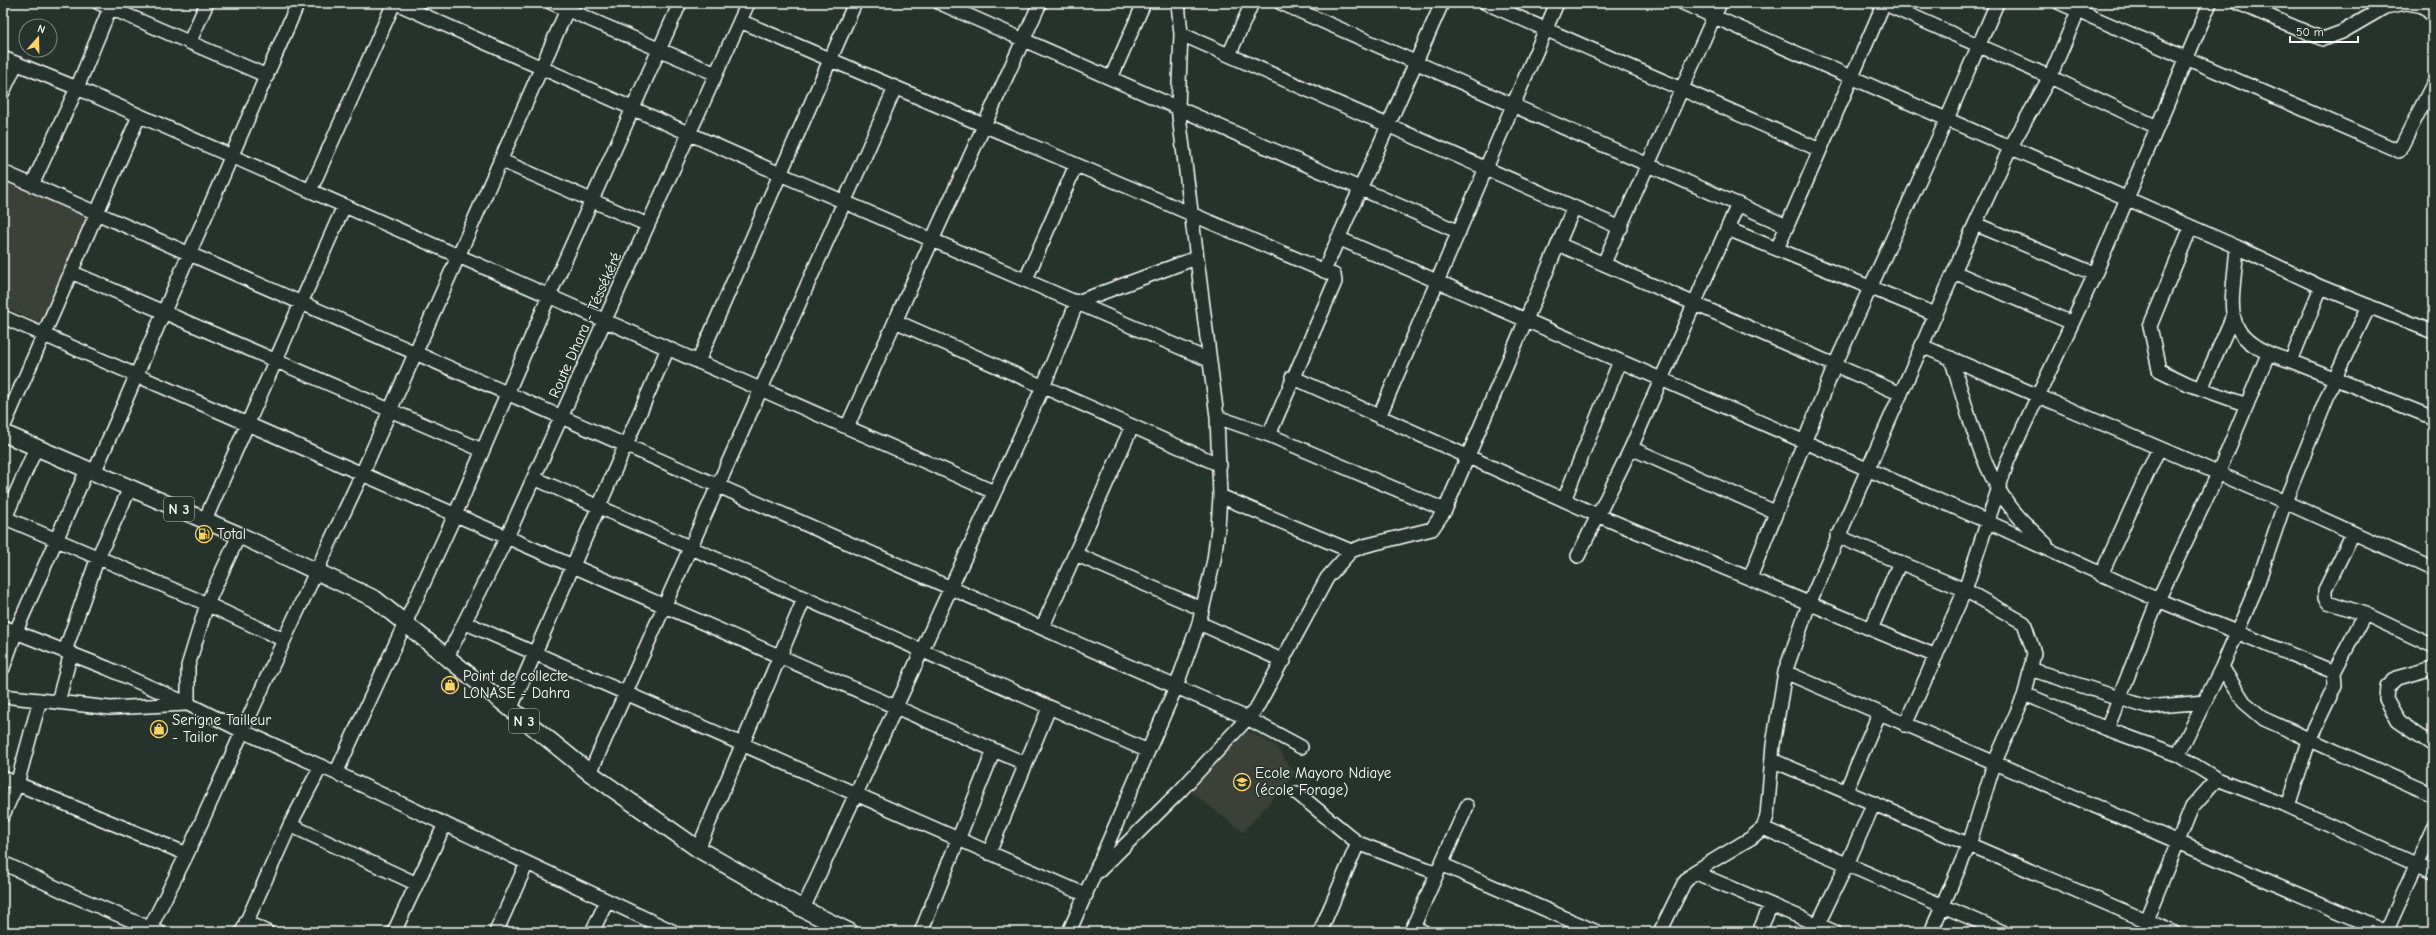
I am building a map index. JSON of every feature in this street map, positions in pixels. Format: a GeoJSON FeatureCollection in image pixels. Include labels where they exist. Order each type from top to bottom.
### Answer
{"type":"FeatureCollection","features":[{"type":"Feature","properties":{"kind":"main road","name":"N 3"},"geometry":{"type":"LineString","coordinates":[[3,433],[239,535],[316,570],[375,600],[405,622],[510,710],[590,773],[698,849],[803,909],[850,932]]}},
{"type":"Feature","properties":{"kind":"street"},"geometry":{"type":"LineString","coordinates":[[190,41],[207,3]]}},
{"type":"Feature","properties":{"kind":"street"},"geometry":{"type":"LineString","coordinates":[[3,668],[16,631],[56,540],[136,375],[298,3]]}},
{"type":"Feature","properties":{"kind":"street"},"geometry":{"type":"LineString","coordinates":[[310,191],[395,3],[690,132],[780,174],[1209,360]]}},
{"type":"Feature","properties":{"kind":"street"},"geometry":{"type":"LineString","coordinates":[[552,3],[568,6],[716,74]]}},
{"type":"Feature","properties":{"kind":"street"},"geometry":{"type":"LineString","coordinates":[[336,773],[455,515],[506,393],[680,3]]}},
{"type":"Feature","properties":{"kind":"street","name":"Route Dhara - Téssékéré"},"geometry":{"type":"LineString","coordinates":[[447,657],[466,623],[507,537],[748,3]]}},
{"type":"Feature","properties":{"kind":"street"},"geometry":{"type":"LineString","coordinates":[[698,362],[855,3]]}},
{"type":"Feature","properties":{"kind":"street"},"geometry":{"type":"LineString","coordinates":[[940,3],[1459,232]]}},
{"type":"Feature","properties":{"kind":"street"},"geometry":{"type":"LineString","coordinates":[[846,427],[1040,3]]}},
{"type":"Feature","properties":{"kind":"street"},"geometry":{"type":"LineString","coordinates":[[1111,78],[1144,3]]}},
{"type":"Feature","properties":{"kind":"street"},"geometry":{"type":"LineString","coordinates":[[1069,932],[1176,687],[1199,623],[1214,560],[1220,496],[1217,417],[1178,108],[1181,34],[1178,3]]}},
{"type":"Feature","properties":{"kind":"street"},"geometry":{"type":"LineString","coordinates":[[1229,55],[1252,3]]}},
{"type":"Feature","properties":{"kind":"street"},"geometry":{"type":"LineString","coordinates":[[1281,3],[1787,226]]}},
{"type":"Feature","properties":{"kind":"street"},"geometry":{"type":"LineString","coordinates":[[1324,271],[1442,3]]}},
{"type":"Feature","properties":{"kind":"street"},"geometry":{"type":"LineString","coordinates":[[1486,3],[1820,150]]}},
{"type":"Feature","properties":{"kind":"street"},"geometry":{"type":"LineString","coordinates":[[1379,417],[1558,3]]}},
{"type":"Feature","properties":{"kind":"street"},"geometry":{"type":"LineString","coordinates":[[1683,3],[2237,247],[2321,287],[2433,332]]}},
{"type":"Feature","properties":{"kind":"street"},"geometry":{"type":"LineString","coordinates":[[1604,264],[1720,3]]}},
{"type":"Feature","properties":{"kind":"street"},"geometry":{"type":"LineString","coordinates":[[1777,249],[1884,3],[2050,76],[2157,127]]}},
{"type":"Feature","properties":{"kind":"street"},"geometry":{"type":"LineString","coordinates":[[1750,578],[1774,512],[1835,365],[1947,119],[1997,3]]}},
{"type":"Feature","properties":{"kind":"street"},"geometry":{"type":"LineString","coordinates":[[2060,3],[2399,152],[2433,84]]}},
{"type":"Feature","properties":{"kind":"street"},"geometry":{"type":"LineString","coordinates":[[1905,725],[1965,590],[1986,521],[2008,460],[2095,274],[2157,127],[2188,59],[2210,3]]}},
{"type":"Feature","properties":{"kind":"street"},"geometry":{"type":"LineString","coordinates":[[2238,3],[2323,39],[2342,32],[2386,5],[2407,3],[2423,6],[2433,16]]}},
{"type":"Feature","properties":{"kind":"street"},"geometry":{"type":"LineString","coordinates":[[32,185],[77,88],[107,5],[267,76]]}},
{"type":"Feature","properties":{"kind":"street"},"geometry":{"type":"LineString","coordinates":[[3,863],[152,931],[242,731],[362,474],[568,6]]}},
{"type":"Feature","properties":{"kind":"street"},"geometry":{"type":"LineString","coordinates":[[1660,932],[1684,883],[1694,872],[1751,838],[1763,828],[1767,816],[1772,760],[1785,672],[1809,604],[1837,536],[2010,148],[2050,76],[2078,11]]}},
{"type":"Feature","properties":{"kind":"street"},"geometry":{"type":"LineString","coordinates":[[740,21],[1334,275],[1335,282],[1292,377],[1269,435]]}},
{"type":"Feature","properties":{"kind":"street"},"geometry":{"type":"LineString","coordinates":[[1181,34],[1621,228]]}},
{"type":"Feature","properties":{"kind":"street"},"geometry":{"type":"LineString","coordinates":[[3,58],[77,88],[994,492]]}},
{"type":"Feature","properties":{"kind":"street"},"geometry":{"type":"LineString","coordinates":[[3,92],[16,64]]}},
{"type":"Feature","properties":{"kind":"street"},"geometry":{"type":"LineString","coordinates":[[590,773],[895,88]]}},
{"type":"Feature","properties":{"kind":"street"},"geometry":{"type":"LineString","coordinates":[[3,428],[139,116]]}},
{"type":"Feature","properties":{"kind":"street"},"geometry":{"type":"LineString","coordinates":[[500,160],[648,225]]}},
{"type":"Feature","properties":{"kind":"street"},"geometry":{"type":"LineString","coordinates":[[1026,280],[1076,165]]}},
{"type":"Feature","properties":{"kind":"street"},"geometry":{"type":"LineString","coordinates":[[3,172],[1247,718],[1301,747]]}},
{"type":"Feature","properties":{"kind":"street"},"geometry":{"type":"LineString","coordinates":[[1578,556],[1631,448],[1738,204]]}},
{"type":"Feature","properties":{"kind":"street"},"geometry":{"type":"LineString","coordinates":[[205,520],[249,424],[344,206]]}},
{"type":"Feature","properties":{"kind":"street"},"geometry":{"type":"LineString","coordinates":[[1093,877],[1180,791],[1256,709],[1284,661],[1327,578],[1351,551],[1364,546],[1432,530],[1445,510],[1574,207]]}},
{"type":"Feature","properties":{"kind":"street"},"geometry":{"type":"LineString","coordinates":[[1976,224],[2095,274]]}},
{"type":"Feature","properties":{"kind":"street"},"geometry":{"type":"LineString","coordinates":[[2191,227],[2150,326],[2159,370],[2201,389],[2247,405]]}},
{"type":"Feature","properties":{"kind":"street"},"geometry":{"type":"LineString","coordinates":[[1728,229],[1935,314]]}},
{"type":"Feature","properties":{"kind":"street"},"geometry":{"type":"LineString","coordinates":[[1338,238],[1867,468],[2158,600],[2237,631],[2334,672]]}},
{"type":"Feature","properties":{"kind":"street"},"geometry":{"type":"LineString","coordinates":[[1558,244],[1901,394]]}},
{"type":"Feature","properties":{"kind":"street"},"geometry":{"type":"LineString","coordinates":[[2201,389],[2233,316],[2237,247]]}},
{"type":"Feature","properties":{"kind":"street"},"geometry":{"type":"LineString","coordinates":[[803,909],[1042,386],[1077,302],[1196,258]]}},
{"type":"Feature","properties":{"kind":"street"},"geometry":{"type":"LineString","coordinates":[[71,272],[482,450]]}},
{"type":"Feature","properties":{"kind":"street"},"geometry":{"type":"LineString","coordinates":[[1954,272],[2072,323]]}},
{"type":"Feature","properties":{"kind":"street"},"geometry":{"type":"LineString","coordinates":[[2291,361],[2321,287]]}},
{"type":"Feature","properties":{"kind":"street"},"geometry":{"type":"LineString","coordinates":[[2178,755],[2222,667],[2256,588],[2285,502],[2334,380],[2369,306]]}},
{"type":"Feature","properties":{"kind":"street"},"geometry":{"type":"LineString","coordinates":[[2233,316],[2238,332],[2268,354],[2291,361],[2334,380],[2431,417],[2433,415]]}},
{"type":"Feature","properties":{"kind":"street"},"geometry":{"type":"LineString","coordinates":[[3,317],[574,566],[780,658],[1026,764]]}},
{"type":"Feature","properties":{"kind":"street"},"geometry":{"type":"LineString","coordinates":[[895,321],[1220,465]]}},
{"type":"Feature","properties":{"kind":"street"},"geometry":{"type":"LineString","coordinates":[[1922,346],[2285,502],[2433,569]]}},
{"type":"Feature","properties":{"kind":"street"},"geometry":{"type":"LineString","coordinates":[[510,710],[600,508],[668,348]]}},
{"type":"Feature","properties":{"kind":"street"},"geometry":{"type":"LineString","coordinates":[[2107,729],[2158,600],[2218,474],[2268,354]]}},
{"type":"Feature","properties":{"kind":"street"},"geometry":{"type":"LineString","coordinates":[[1950,358],[1985,460],[1998,489],[2029,528],[2056,553]]}},
{"type":"Feature","properties":{"kind":"street"},"geometry":{"type":"LineString","coordinates":[[1564,500],[1620,361]]}},
{"type":"Feature","properties":{"kind":"street"},"geometry":{"type":"LineString","coordinates":[[1292,377],[1597,515],[1936,656]]}},
{"type":"Feature","properties":{"kind":"street"},"geometry":{"type":"LineString","coordinates":[[1217,417],[1269,435],[1445,510]]}},
{"type":"Feature","properties":{"kind":"street"},"geometry":{"type":"LineString","coordinates":[[1042,628],[1132,426]]}},
{"type":"Feature","properties":{"kind":"street"},"geometry":{"type":"LineString","coordinates":[[36,448],[4,518],[208,604],[284,640]]}},
{"type":"Feature","properties":{"kind":"street"},"geometry":{"type":"LineString","coordinates":[[1631,448],[1774,512]]}},
{"type":"Feature","properties":{"kind":"street"},"geometry":{"type":"LineString","coordinates":[[2101,575],[2159,448]]}},
{"type":"Feature","properties":{"kind":"street"},"geometry":{"type":"LineString","coordinates":[[534,478],[1148,752]]}},
{"type":"Feature","properties":{"kind":"street"},"geometry":{"type":"LineString","coordinates":[[58,702],[68,652],[98,558],[130,488]]}},
{"type":"Feature","properties":{"kind":"street"},"geometry":{"type":"LineString","coordinates":[[1220,496],[1351,551]]}},
{"type":"Feature","properties":{"kind":"street"},"geometry":{"type":"LineString","coordinates":[[2354,533],[2325,590],[2325,598],[2328,602],[2365,614],[2433,646]]}},
{"type":"Feature","properties":{"kind":"street"},"geometry":{"type":"LineString","coordinates":[[188,704],[188,666],[208,604],[239,535]]}},
{"type":"Feature","properties":{"kind":"street"},"geometry":{"type":"LineString","coordinates":[[1837,536],[1965,590],[2024,623],[2034,653],[2025,694],[1994,764],[1969,845],[1931,932]]}},
{"type":"Feature","properties":{"kind":"street"},"geometry":{"type":"LineString","coordinates":[[1075,554],[1202,609]]}},
{"type":"Feature","properties":{"kind":"street"},"geometry":{"type":"LineString","coordinates":[[1871,629],[1900,562]]}},
{"type":"Feature","properties":{"kind":"street"},"geometry":{"type":"LineString","coordinates":[[698,849],[804,599]]}},
{"type":"Feature","properties":{"kind":"street"},"geometry":{"type":"LineString","coordinates":[[2288,806],[2310,738],[2335,686],[2334,672],[2365,614]]}},
{"type":"Feature","properties":{"kind":"street"},"geometry":{"type":"LineString","coordinates":[[466,623],[1086,895]]}},
{"type":"Feature","properties":{"kind":"street"},"geometry":{"type":"LineString","coordinates":[[1199,623],[1284,661]]}},
{"type":"Feature","properties":{"kind":"street"},"geometry":{"type":"LineString","coordinates":[[3,627],[68,652],[188,704],[242,731],[321,766],[674,932]]}},
{"type":"Feature","properties":{"kind":"street"},"geometry":{"type":"LineString","coordinates":[[2222,667],[2244,702],[2264,719],[2310,738],[2433,794]]}},
{"type":"Feature","properties":{"kind":"street"},"geometry":{"type":"LineString","coordinates":[[2433,668],[2397,678],[2387,687],[2386,700],[2398,721],[2433,745]]}},
{"type":"Feature","properties":{"kind":"street"},"geometry":{"type":"LineString","coordinates":[[2030,669],[2147,707],[2205,702]]}},
{"type":"Feature","properties":{"kind":"street"},"geometry":{"type":"LineString","coordinates":[[1785,672],[1994,764],[2386,932],[2433,828]]}},
{"type":"Feature","properties":{"kind":"street"},"geometry":{"type":"LineString","coordinates":[[2025,694],[2107,729],[2178,755],[2217,779],[2288,806],[2433,872]]}},
{"type":"Feature","properties":{"kind":"street"},"geometry":{"type":"LineString","coordinates":[[3,696],[110,708],[188,704]]}},
{"type":"Feature","properties":{"kind":"street"},"geometry":{"type":"LineString","coordinates":[[3,815],[17,784],[40,700]]}},
{"type":"Feature","properties":{"kind":"street"},"geometry":{"type":"LineString","coordinates":[[989,853],[1049,708]]}},
{"type":"Feature","properties":{"kind":"street"},"geometry":{"type":"LineString","coordinates":[[1846,791],[1879,714]]}},
{"type":"Feature","properties":{"kind":"street"},"geometry":{"type":"LineString","coordinates":[[921,932],[957,839],[994,750]]}},
{"type":"Feature","properties":{"kind":"street"},"geometry":{"type":"LineString","coordinates":[[1772,760],[2173,932]]}},
{"type":"Feature","properties":{"kind":"street"},"geometry":{"type":"LineString","coordinates":[[267,932],[244,927],[290,825],[321,766]]}},
{"type":"Feature","properties":{"kind":"street"},"geometry":{"type":"LineString","coordinates":[[3,778],[187,854]]}},
{"type":"Feature","properties":{"kind":"street"},"geometry":{"type":"LineString","coordinates":[[2146,920],[2192,806],[2217,779]]}},
{"type":"Feature","properties":{"kind":"street"},"geometry":{"type":"LineString","coordinates":[[1297,792],[1358,843],[1439,869],[1588,930]]}},
{"type":"Feature","properties":{"kind":"street"},"geometry":{"type":"LineString","coordinates":[[1818,924],[1874,803]]}},
{"type":"Feature","properties":{"kind":"street"},"geometry":{"type":"LineString","coordinates":[[1416,930],[1439,869],[1467,806]]}},
{"type":"Feature","properties":{"kind":"street"},"geometry":{"type":"LineString","coordinates":[[394,932],[445,824]]}},
{"type":"Feature","properties":{"kind":"street"},"geometry":{"type":"LineString","coordinates":[[290,825],[417,884]]}},
{"type":"Feature","properties":{"kind":"street"},"geometry":{"type":"LineString","coordinates":[[1763,828],[2004,932]]}},
{"type":"Feature","properties":{"kind":"street"},"geometry":{"type":"LineString","coordinates":[[1320,932],[1358,843]]}},
{"type":"Feature","properties":{"kind":"street"},"geometry":{"type":"LineString","coordinates":[[496,932],[527,863]]}},
{"type":"Feature","properties":{"kind":"street"},"geometry":{"type":"LineString","coordinates":[[1694,872],[1835,932]]}},
{"type":"Feature","properties":{"kind":"street"},"geometry":{"type":"LineString","coordinates":[[592,932],[607,901]]}},
{"type":"Feature","properties":{"kind":"street"},"geometry":{"type":"LineString","coordinates":[[1759,932],[1771,905]]}},
{"type":"Feature","properties":{"kind":"shaded area"},"geometry":{"type":"Polygon","coordinates":[[[3,175],[92,216],[43,325],[3,306],[3,175]]]}},
{"type":"Feature","properties":{"kind":"shaded area","name":"Ecole Mayoro Ndiaye (école Forage)"},"geometry":{"type":"Polygon","coordinates":[[[1243,728],[1276,746],[1295,774],[1243,832],[1190,791],[1243,728]]]}},
{"type":"Feature","properties":{"kind":"place","name":"Total"},"geometry":{"type":"Point","coordinates":[204,534]}},
{"type":"Feature","properties":{"kind":"place","name":"Point de collecte LONASE - Dahra"},"geometry":{"type":"Point","coordinates":[450,685]}},
{"type":"Feature","properties":{"kind":"place","name":"Serigne Tailleur - Tailor"},"geometry":{"type":"Point","coordinates":[159,729]}},
{"type":"Feature","properties":{"kind":"place","name":"Ecole Mayoro Ndiaye (école Forage)"},"geometry":{"type":"Point","coordinates":[1242,782]}}]}
